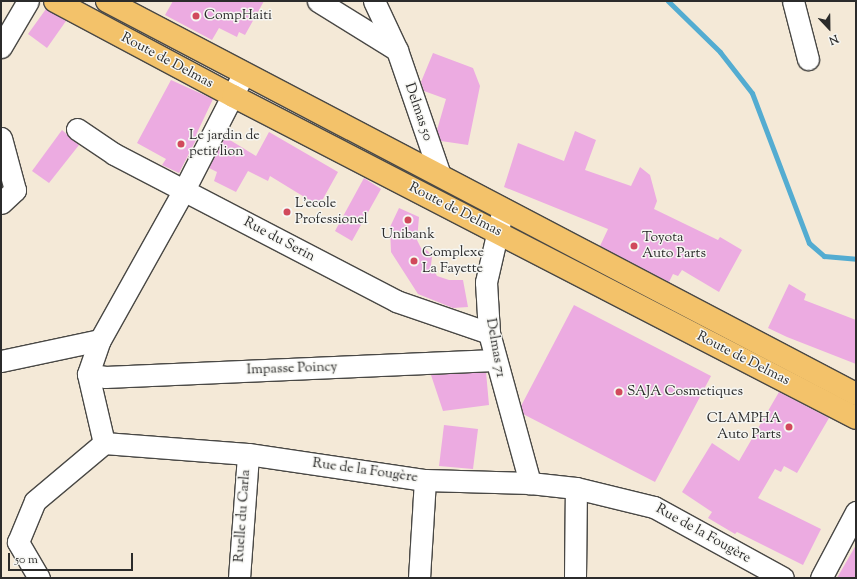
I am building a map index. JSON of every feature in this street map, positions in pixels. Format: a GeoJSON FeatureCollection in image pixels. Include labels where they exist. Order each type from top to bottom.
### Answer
{"type":"FeatureCollection","features":[{"type":"Feature","properties":{"kind":"main road","name":"Route de Delmas"},"geometry":{"type":"LineString","coordinates":[[55,1],[232,96],[856,418]]}},
{"type":"Feature","properties":{"kind":"main road","name":"Route de Delmas"},"geometry":{"type":"LineString","coordinates":[[107,1],[856,394]]}},
{"type":"Feature","properties":{"kind":"street"},"geometry":{"type":"LineString","coordinates":[[1,47],[28,1]]}},
{"type":"Feature","properties":{"kind":"street"},"geometry":{"type":"LineString","coordinates":[[318,1],[397,50]]}},
{"type":"Feature","properties":{"kind":"street","name":"Delmas 50"},"geometry":{"type":"LineString","coordinates":[[374,1],[385,20],[397,50],[440,175]]}},
{"type":"Feature","properties":{"kind":"street"},"geometry":{"type":"LineString","coordinates":[[793,1],[808,60]]}},
{"type":"Feature","properties":{"kind":"street"},"geometry":{"type":"LineString","coordinates":[[40,578],[18,542],[35,501],[104,443],[88,374],[100,340],[184,190],[244,74]]}},
{"type":"Feature","properties":{"kind":"street","name":"Rue du Serin"},"geometry":{"type":"LineString","coordinates":[[77,129],[114,154],[396,301],[489,333]]}},
{"type":"Feature","properties":{"kind":"street"},"geometry":{"type":"LineString","coordinates":[[1,138],[15,190],[1,203]]}},
{"type":"Feature","properties":{"kind":"street","name":"Delmas 71"},"geometry":{"type":"LineString","coordinates":[[503,210],[486,282],[489,333],[495,360],[530,483]]}},
{"type":"Feature","properties":{"kind":"street"},"geometry":{"type":"LineString","coordinates":[[1,361],[100,340]]}},
{"type":"Feature","properties":{"kind":"street","name":"Impasse Poincy"},"geometry":{"type":"LineString","coordinates":[[88,374],[106,377],[495,360]]}},
{"type":"Feature","properties":{"kind":"street","name":"Rue de la Fougère"},"geometry":{"type":"LineString","coordinates":[[104,443],[248,454],[425,480],[530,483],[576,488],[654,507],[783,578]]}},
{"type":"Feature","properties":{"kind":"street","name":"Ruelle du Carla"},"geometry":{"type":"LineString","coordinates":[[239,578],[248,454]]}},
{"type":"Feature","properties":{"kind":"street"},"geometry":{"type":"LineString","coordinates":[[419,578],[425,480]]}},
{"type":"Feature","properties":{"kind":"street"},"geometry":{"type":"LineString","coordinates":[[575,578],[576,488]]}},
{"type":"Feature","properties":{"kind":"street"},"geometry":{"type":"LineString","coordinates":[[821,578],[856,512]]}},
{"type":"Feature","properties":{"kind":"building"},"geometry":{"type":"Polygon","coordinates":[[[173,1],[264,1],[245,35],[239,32],[237,37],[219,28],[212,40],[165,15],[173,1]]]}},
{"type":"Feature","properties":{"kind":"building"},"geometry":{"type":"Polygon","coordinates":[[[46,9],[66,21],[47,48],[28,34],[46,9]]]}},
{"type":"Feature","properties":{"kind":"building"},"geometry":{"type":"Polygon","coordinates":[[[433,53],[473,68],[480,86],[468,145],[441,141],[437,130],[446,99],[424,91],[421,82],[433,53]]]}},
{"type":"Feature","properties":{"kind":"building"},"geometry":{"type":"Polygon","coordinates":[[[171,80],[213,99],[196,135],[198,136],[179,173],[162,165],[166,159],[137,143],[171,80]]]}},
{"type":"Feature","properties":{"kind":"building"},"geometry":{"type":"Polygon","coordinates":[[[62,130],[79,145],[49,183],[32,171],[62,130]]]}},
{"type":"Feature","properties":{"kind":"building"},"geometry":{"type":"Polygon","coordinates":[[[575,131],[596,140],[585,170],[631,186],[640,167],[650,175],[657,201],[654,209],[718,240],[720,237],[742,250],[719,292],[682,270],[678,276],[673,274],[669,282],[600,246],[608,229],[504,187],[518,143],[564,161],[575,131]]]}},
{"type":"Feature","properties":{"kind":"building"},"geometry":{"type":"Polygon","coordinates":[[[269,132],[338,172],[319,206],[270,176],[268,181],[248,171],[236,192],[214,181],[217,172],[209,168],[225,137],[256,156],[269,132]]]}},
{"type":"Feature","properties":{"kind":"building"},"geometry":{"type":"Polygon","coordinates":[[[364,178],[381,189],[352,241],[335,231],[364,178]]]}},
{"type":"Feature","properties":{"kind":"building","name":"Complexe La Fayette"},"geometry":{"type":"Polygon","coordinates":[[[399,208],[419,217],[417,240],[421,248],[428,251],[432,257],[431,265],[437,276],[449,280],[463,280],[468,307],[453,308],[418,294],[391,252],[390,227],[399,208]]]}},
{"type":"Feature","properties":{"kind":"building"},"geometry":{"type":"Polygon","coordinates":[[[789,284],[806,294],[804,300],[856,320],[856,364],[768,328],[789,284]]]}},
{"type":"Feature","properties":{"kind":"building"},"geometry":{"type":"Polygon","coordinates":[[[574,305],[711,376],[655,482],[523,414],[521,406],[574,305]]]}},
{"type":"Feature","properties":{"kind":"building"},"geometry":{"type":"Polygon","coordinates":[[[486,372],[489,405],[443,411],[431,375],[486,372]]]}},
{"type":"Feature","properties":{"kind":"building"},"geometry":{"type":"Polygon","coordinates":[[[779,392],[829,418],[797,473],[784,466],[781,472],[775,469],[758,498],[821,529],[803,565],[737,532],[735,534],[708,518],[712,512],[682,492],[712,443],[739,461],[779,392]]]}},
{"type":"Feature","properties":{"kind":"building"},"geometry":{"type":"Polygon","coordinates":[[[444,425],[478,429],[473,469],[439,466],[444,425]]]}},
{"type":"Feature","properties":{"kind":"building"},"geometry":{"type":"Polygon","coordinates":[[[856,545],[856,578],[837,578],[856,545]]]}},
{"type":"Feature","properties":{"kind":"waterway"},"geometry":{"type":"LineString","coordinates":[[668,1],[720,52],[752,93],[809,243],[824,256],[856,259]]}},
{"type":"Feature","properties":{"kind":"place","name":"CompHaiti"},"geometry":{"type":"Point","coordinates":[196,16]}},
{"type":"Feature","properties":{"kind":"place","name":"Le jardin de petit lion"},"geometry":{"type":"Point","coordinates":[181,144]}},
{"type":"Feature","properties":{"kind":"place","name":"L'ecole Professionel"},"geometry":{"type":"Point","coordinates":[287,212]}},
{"type":"Feature","properties":{"kind":"place","name":"Unibank"},"geometry":{"type":"Point","coordinates":[408,220]}},
{"type":"Feature","properties":{"kind":"place","name":"Toyota Auto Parts"},"geometry":{"type":"Point","coordinates":[634,246]}},
{"type":"Feature","properties":{"kind":"place","name":"Complexe La Fayette"},"geometry":{"type":"Point","coordinates":[414,261]}},
{"type":"Feature","properties":{"kind":"place","name":"SAJA Cosmetiques"},"geometry":{"type":"Point","coordinates":[619,392]}},
{"type":"Feature","properties":{"kind":"place","name":"CLAMPHA Auto Parts"},"geometry":{"type":"Point","coordinates":[789,427]}}]}
